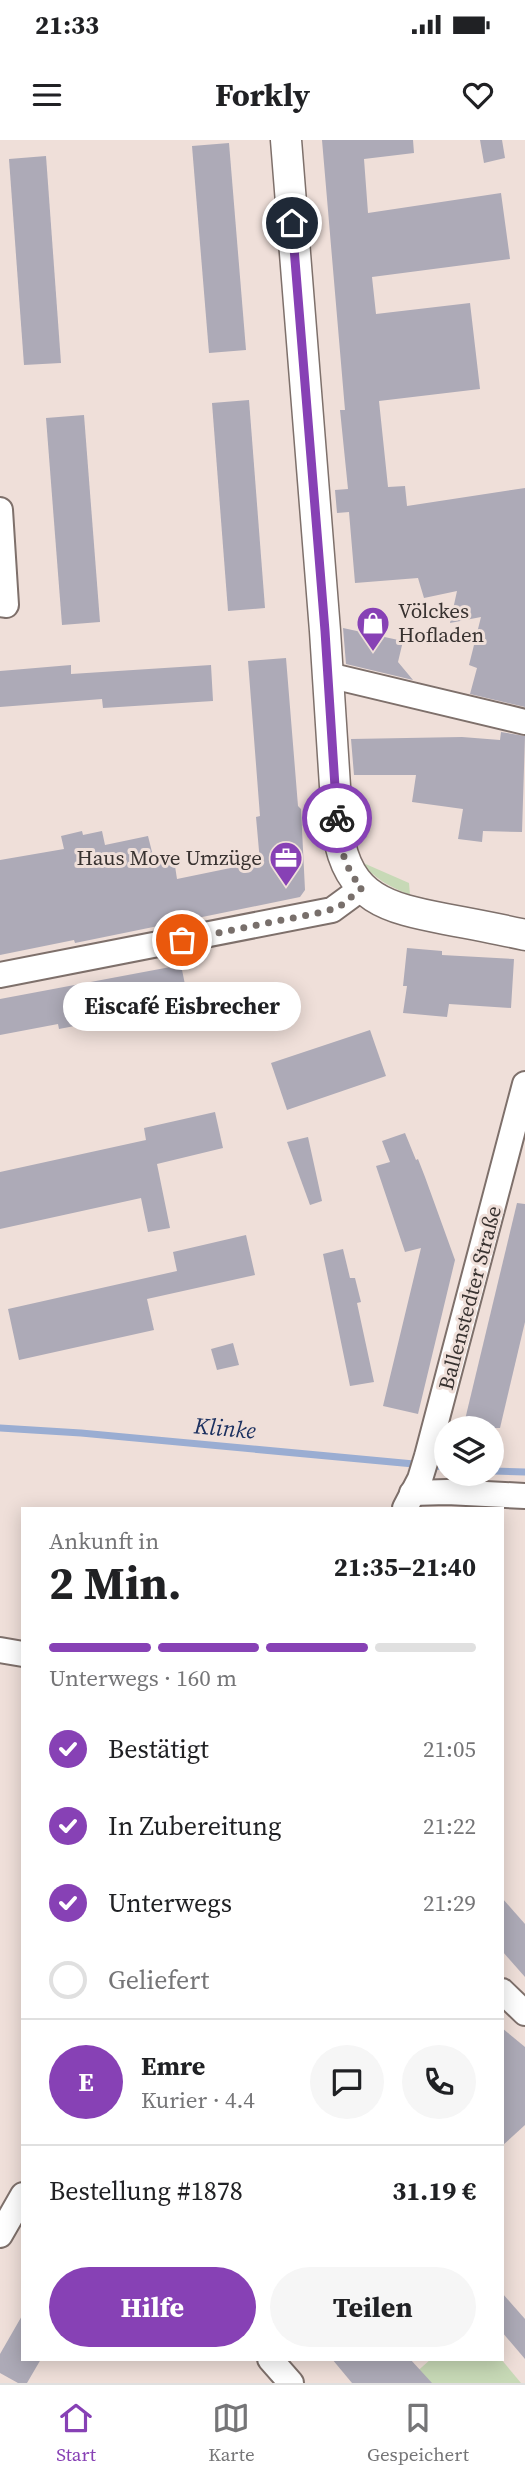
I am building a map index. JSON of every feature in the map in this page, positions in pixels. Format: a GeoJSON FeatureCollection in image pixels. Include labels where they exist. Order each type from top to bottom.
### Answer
{"type":"FeatureCollection","features":[{"type":"Feature","properties":{"kind":"street"},"geometry":{"type":"LineString","coordinates":[[285,140],[338,833],[349,870],[362,888],[400,911],[524,929]]}},
{"type":"Feature","properties":{"kind":"street"},"geometry":{"type":"LineString","coordinates":[[0,510],[6,605],[0,604]]}},
{"type":"Feature","properties":{"kind":"street"},"geometry":{"type":"LineString","coordinates":[[328,675],[525,722]]}},
{"type":"Feature","properties":{"kind":"street"},"geometry":{"type":"LineString","coordinates":[[0,975],[332,910],[362,888]]}},
{"type":"Feature","properties":{"kind":"street","name":"Ballenstedter Straße"},"geometry":{"type":"LineString","coordinates":[[416,1484],[525,1083]]}},
{"type":"Feature","properties":{"kind":"street"},"geometry":{"type":"LineString","coordinates":[[416,1484],[447,1492],[525,1496]]}},
{"type":"Feature","properties":{"kind":"street"},"geometry":{"type":"LineString","coordinates":[[0,1650],[21,1654]]}},
{"type":"Feature","properties":{"kind":"street"},"geometry":{"type":"LineString","coordinates":[[504,1993],[525,2013]]}},
{"type":"Feature","properties":{"kind":"street"},"geometry":{"type":"LineString","coordinates":[[0,2235],[21,2198]]}},
{"type":"Feature","properties":{"kind":"street"},"geometry":{"type":"LineString","coordinates":[[272,2361],[291,2383]]}},
{"type":"Feature","properties":{"kind":"green space"},"geometry":{"type":"Polygon","coordinates":[[[361,862],[409,883],[410,895],[383,882],[361,862]]]}},
{"type":"Feature","properties":{"kind":"green space"},"geometry":{"type":"Polygon","coordinates":[[[429,2361],[503,2361],[521,2383],[404,2383],[429,2361]]]}},
{"type":"Feature","properties":{"kind":"building"},"geometry":{"type":"Polygon","coordinates":[[[322,140],[413,140],[414,153],[364,159],[368,213],[501,193],[510,259],[372,277],[376,314],[470,303],[480,389],[379,401],[388,487],[405,486],[407,506],[525,488],[525,707],[470,694],[477,668],[469,665],[481,617],[450,623],[457,591],[424,598],[418,578],[355,583],[349,512],[337,513],[335,490],[348,489],[340,410],[345,410],[322,140]]]}},
{"type":"Feature","properties":{"kind":"building"},"geometry":{"type":"Polygon","coordinates":[[[480,140],[502,140],[505,158],[484,163],[480,140]]]}},
{"type":"Feature","properties":{"kind":"building"},"geometry":{"type":"Polygon","coordinates":[[[229,143],[246,350],[209,353],[192,146],[229,143]]]}},
{"type":"Feature","properties":{"kind":"building"},"geometry":{"type":"Polygon","coordinates":[[[46,156],[61,363],[24,365],[9,159],[46,156]]]}},
{"type":"Feature","properties":{"kind":"building"},"geometry":{"type":"Polygon","coordinates":[[[249,400],[265,608],[228,611],[212,403],[249,400]]]}},
{"type":"Feature","properties":{"kind":"building"},"geometry":{"type":"Polygon","coordinates":[[[84,415],[100,622],[62,625],[46,418],[84,415]]]}},
{"type":"Feature","properties":{"kind":"building","name":"Völckes Hofladen"},"geometry":{"type":"Polygon","coordinates":[[[343,628],[403,641],[398,662],[413,680],[346,664],[343,628]]]}},
{"type":"Feature","properties":{"kind":"building"},"geometry":{"type":"Polygon","coordinates":[[[286,658],[298,806],[301,809],[305,890],[300,897],[75,943],[74,940],[0,955],[0,860],[64,849],[61,836],[82,831],[83,835],[102,831],[105,845],[148,836],[153,856],[173,853],[177,879],[260,862],[256,817],[260,816],[248,661],[286,658]]]}},
{"type":"Feature","properties":{"kind":"building"},"geometry":{"type":"Polygon","coordinates":[[[71,665],[71,674],[211,665],[213,701],[103,708],[102,699],[0,707],[0,671],[71,665]]]}},
{"type":"Feature","properties":{"kind":"building"},"geometry":{"type":"Polygon","coordinates":[[[501,732],[525,736],[522,832],[483,831],[482,842],[458,839],[463,809],[412,802],[416,775],[354,775],[351,739],[462,737],[500,740],[501,732]]]}},
{"type":"Feature","properties":{"kind":"building"},"geometry":{"type":"Polygon","coordinates":[[[407,948],[442,951],[442,955],[514,959],[511,1008],[449,1004],[447,1017],[403,1013],[407,986],[403,986],[407,948]]]}},
{"type":"Feature","properties":{"kind":"building"},"geometry":{"type":"Polygon","coordinates":[[[181,965],[189,1004],[59,1029],[58,1024],[0,1035],[0,999],[181,965]]]}},
{"type":"Feature","properties":{"kind":"building"},"geometry":{"type":"Polygon","coordinates":[[[370,1030],[386,1076],[287,1110],[271,1063],[370,1030]]]}},
{"type":"Feature","properties":{"kind":"building"},"geometry":{"type":"Polygon","coordinates":[[[215,1112],[223,1148],[157,1164],[170,1228],[148,1232],[141,1198],[0,1229],[0,1172],[146,1140],[144,1128],[215,1112]]]}},
{"type":"Feature","properties":{"kind":"building"},"geometry":{"type":"Polygon","coordinates":[[[405,1133],[416,1160],[418,1159],[455,1260],[418,1414],[383,1406],[421,1248],[405,1252],[376,1166],[390,1162],[382,1141],[405,1133]]]}},
{"type":"Feature","properties":{"kind":"building"},"geometry":{"type":"Polygon","coordinates":[[[308,1137],[322,1201],[310,1205],[287,1142],[308,1137]]]}},
{"type":"Feature","properties":{"kind":"building"},"geometry":{"type":"Polygon","coordinates":[[[517,1203],[525,1204],[525,1322],[503,1416],[466,1416],[517,1203]]]}},
{"type":"Feature","properties":{"kind":"building"},"geometry":{"type":"Polygon","coordinates":[[[246,1235],[255,1275],[147,1299],[154,1330],[19,1360],[8,1309],[177,1271],[173,1252],[246,1235]]]}},
{"type":"Feature","properties":{"kind":"building"},"geometry":{"type":"Polygon","coordinates":[[[343,1249],[350,1278],[355,1278],[361,1302],[357,1303],[374,1382],[350,1386],[323,1254],[343,1249]]]}},
{"type":"Feature","properties":{"kind":"building"},"geometry":{"type":"Polygon","coordinates":[[[233,1343],[239,1365],[217,1370],[211,1349],[233,1343]]]}},
{"type":"Feature","properties":{"kind":"building"},"geometry":{"type":"Polygon","coordinates":[[[504,1900],[525,1924],[525,1977],[504,1953],[504,1900]]]}},
{"type":"Feature","properties":{"kind":"building"},"geometry":{"type":"Polygon","coordinates":[[[504,2030],[525,2047],[525,2125],[504,2144],[504,2030]]]}},
{"type":"Feature","properties":{"kind":"building"},"geometry":{"type":"Polygon","coordinates":[[[504,2295],[525,2319],[525,2359],[504,2334],[504,2295]]]}},
{"type":"Feature","properties":{"kind":"building"},"geometry":{"type":"Polygon","coordinates":[[[21,2317],[21,2361],[40,2361],[27,2383],[18,2383],[0,2373],[0,2354],[21,2317]]]}},
{"type":"Feature","properties":{"kind":"building"},"geometry":{"type":"Polygon","coordinates":[[[334,2361],[412,2361],[432,2383],[352,2383],[334,2361]]]}},
{"type":"Feature","properties":{"kind":"waterway","name":"Klinke"},"geometry":{"type":"LineString","coordinates":[[0,1428],[434,1466]]}},
{"type":"Feature","properties":{"kind":"waterway","name":"Klinke"},"geometry":{"type":"LineString","coordinates":[[504,1471],[525,1472]]}},
{"type":"Feature","properties":{"kind":"way so far"},"geometry":{"type":"LineString","coordinates":[[182,940],[339,907],[362,888],[343,856],[337,818]]}},
{"type":"Feature","properties":{"kind":"place","name":"Völckes Hofladen"},"geometry":{"type":"Point","coordinates":[373,653]}},
{"type":"Feature","properties":{"kind":"place","name":"Haus Move Umzüge"},"geometry":{"type":"Point","coordinates":[286,888]}},
{"type":"Feature","properties":{"kind":"place","name":"Eiscafé Eisbrecher"},"geometry":{"type":"Point","coordinates":[182,940]}},
{"type":"Feature","properties":{"kind":"route"},"geometry":{"type":"LineString","coordinates":[[292,223],[325,631],[337,818]]}}]}
